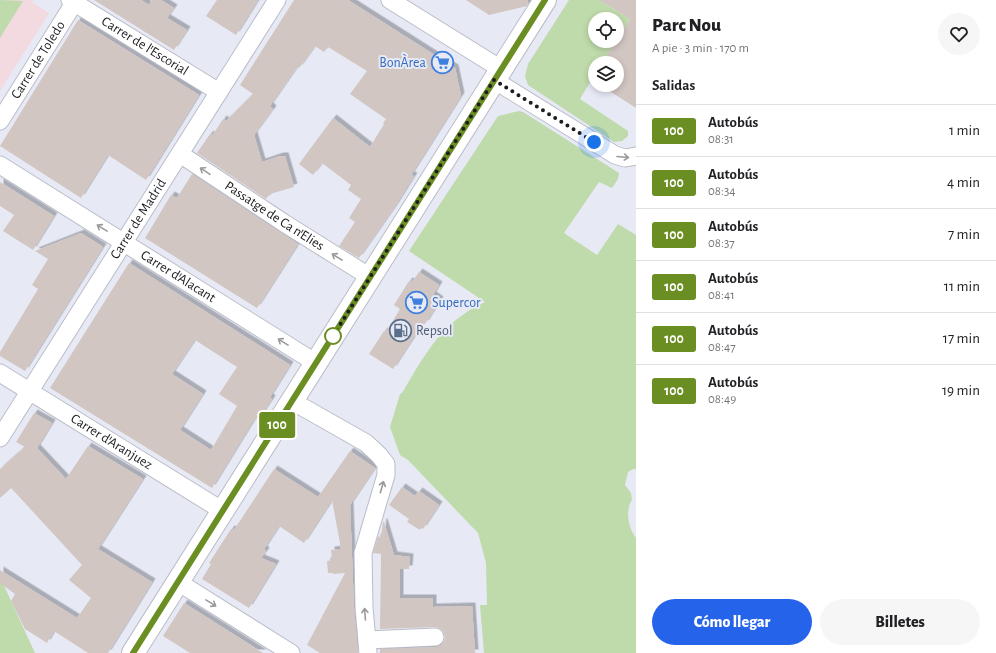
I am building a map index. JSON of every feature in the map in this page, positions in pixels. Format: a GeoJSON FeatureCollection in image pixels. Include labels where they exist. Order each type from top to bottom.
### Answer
{"type":"FeatureCollection","features":[{"type":"Feature","properties":{"kind":"main road"},"geometry":{"type":"LineString","coordinates":[[133,653],[545,0]]}},
{"type":"Feature","properties":{"kind":"street","name":"Carrer de Madrid"},"geometry":{"type":"LineString","coordinates":[[0,438],[276,0]]}},
{"type":"Feature","properties":{"kind":"street"},"geometry":{"type":"LineString","coordinates":[[390,0],[614,155],[625,158],[636,156]]}},
{"type":"Feature","properties":{"kind":"street","name":"Carrer de l'Escorial"},"geometry":{"type":"LineString","coordinates":[[73,1],[219,92]]}},
{"type":"Feature","properties":{"kind":"street","name":"Carrer de Toledo"},"geometry":{"type":"LineString","coordinates":[[0,121],[73,1]]}},
{"type":"Feature","properties":{"kind":"street","name":"Passatge de Ca n'Elies"},"geometry":{"type":"LineString","coordinates":[[180,154],[284,223],[370,277]]}},
{"type":"Feature","properties":{"kind":"street","name":"Carrer d'Alacant"},"geometry":{"type":"LineString","coordinates":[[0,165],[316,363]]}},
{"type":"Feature","properties":{"kind":"street","name":"Carrer d'Aranjuez"},"geometry":{"type":"LineString","coordinates":[[0,373],[223,511]]}},
{"type":"Feature","properties":{"kind":"street"},"geometry":{"type":"LineString","coordinates":[[292,401],[361,440],[379,455],[386,464],[386,475],[363,553],[367,647],[435,637]]}},
{"type":"Feature","properties":{"kind":"street"},"geometry":{"type":"LineString","coordinates":[[178,582],[291,653]]}},
{"type":"Feature","properties":{"kind":"shaded area"},"geometry":{"type":"Polygon","coordinates":[[[0,0],[34,0],[32,2],[49,13],[0,91],[0,0]]]}},
{"type":"Feature","properties":{"kind":"green space"},"geometry":{"type":"Polygon","coordinates":[[[0,0],[23,1],[0,38],[0,0]]]}},
{"type":"Feature","properties":{"kind":"green space"},"geometry":{"type":"Polygon","coordinates":[[[569,0],[599,0],[619,12],[588,12],[588,48],[612,48],[606,56],[588,56],[588,86],[580,99],[628,131],[628,136],[622,141],[614,142],[528,85],[525,76],[528,64],[569,0]]]}},
{"type":"Feature","properties":{"kind":"green space"},"geometry":{"type":"Polygon","coordinates":[[[624,15],[630,19],[624,28],[624,15]]]}},
{"type":"Feature","properties":{"kind":"green space"},"geometry":{"type":"Polygon","coordinates":[[[519,111],[523,112],[619,173],[618,179],[612,188],[599,182],[564,233],[597,255],[618,224],[636,235],[636,469],[628,472],[625,485],[631,493],[632,500],[628,519],[633,534],[636,538],[636,653],[484,653],[480,605],[487,605],[486,563],[478,533],[408,460],[400,455],[390,427],[400,394],[428,350],[444,330],[469,311],[485,302],[409,251],[498,116],[519,111]]]}},
{"type":"Feature","properties":{"kind":"green space"},"geometry":{"type":"Polygon","coordinates":[[[0,577],[35,653],[0,653],[0,577]]]}},
{"type":"Feature","properties":{"kind":"building"},"geometry":{"type":"Polygon","coordinates":[[[94,0],[141,0],[149,5],[152,0],[161,0],[174,8],[167,18],[187,30],[174,50],[94,0]]]}},
{"type":"Feature","properties":{"kind":"building"},"geometry":{"type":"Polygon","coordinates":[[[217,0],[258,0],[236,35],[206,16],[217,0]]]}},
{"type":"Feature","properties":{"kind":"building"},"geometry":{"type":"Polygon","coordinates":[[[294,0],[348,0],[455,68],[461,96],[411,175],[414,176],[394,208],[359,258],[339,246],[355,222],[349,218],[361,199],[348,190],[351,185],[322,163],[313,175],[299,164],[333,118],[370,147],[386,119],[350,94],[367,71],[328,47],[324,52],[315,46],[299,68],[297,67],[270,106],[273,109],[254,135],[262,162],[280,156],[285,156],[294,187],[270,194],[266,199],[197,153],[210,134],[212,136],[223,119],[226,121],[253,94],[240,85],[294,0]]]}},
{"type":"Feature","properties":{"kind":"building"},"geometry":{"type":"Polygon","coordinates":[[[466,0],[528,0],[528,3],[527,6],[489,15],[466,0]]]}},
{"type":"Feature","properties":{"kind":"building"},"geometry":{"type":"Polygon","coordinates":[[[599,0],[636,0],[636,108],[611,92],[624,92],[624,56],[606,56],[612,48],[624,48],[624,28],[630,19],[624,15],[624,12],[619,12],[599,0]]]}},
{"type":"Feature","properties":{"kind":"building"},"geometry":{"type":"Polygon","coordinates":[[[78,20],[199,95],[146,180],[108,155],[81,198],[0,146],[78,20]]]}},
{"type":"Feature","properties":{"kind":"building"},"geometry":{"type":"Polygon","coordinates":[[[192,174],[298,244],[257,308],[145,238],[171,195],[177,198],[192,174]]]}},
{"type":"Feature","properties":{"kind":"building"},"geometry":{"type":"Polygon","coordinates":[[[0,182],[54,216],[33,250],[3,231],[14,215],[0,206],[0,182]]]}},
{"type":"Feature","properties":{"kind":"building"},"geometry":{"type":"Polygon","coordinates":[[[81,233],[103,247],[25,371],[0,356],[0,352],[38,289],[32,285],[48,259],[35,251],[81,233]]]}},
{"type":"Feature","properties":{"kind":"building"},"geometry":{"type":"Polygon","coordinates":[[[129,263],[290,365],[270,397],[272,399],[258,420],[255,418],[212,488],[50,388],[129,263]],[[195,340],[172,374],[203,394],[180,430],[211,450],[237,406],[219,394],[237,367],[195,340]]]}},
{"type":"Feature","properties":{"kind":"building"},"geometry":{"type":"Polygon","coordinates":[[[419,272],[439,285],[433,295],[440,300],[393,369],[369,354],[384,331],[386,332],[400,309],[394,305],[409,281],[412,282],[419,272]]]}},
{"type":"Feature","properties":{"kind":"building"},"geometry":{"type":"Polygon","coordinates":[[[34,413],[52,423],[37,448],[66,479],[88,446],[143,479],[98,549],[152,582],[108,653],[88,653],[54,631],[47,643],[25,629],[11,601],[15,594],[0,583],[0,570],[77,618],[91,598],[69,580],[82,565],[11,488],[0,498],[0,469],[25,447],[16,442],[34,413]]]}},
{"type":"Feature","properties":{"kind":"building"},"geometry":{"type":"Polygon","coordinates":[[[350,451],[375,468],[350,505],[354,608],[358,653],[320,653],[307,645],[345,573],[328,573],[327,561],[332,560],[331,550],[341,549],[332,500],[304,543],[279,526],[264,549],[266,551],[261,558],[276,564],[249,608],[202,579],[211,564],[209,563],[231,529],[234,530],[274,469],[318,497],[350,451]]]}},
{"type":"Feature","properties":{"kind":"building"},"geometry":{"type":"Polygon","coordinates":[[[402,487],[415,496],[419,491],[439,505],[423,529],[421,528],[420,530],[407,522],[409,519],[389,505],[402,487]]]}},
{"type":"Feature","properties":{"kind":"building"},"geometry":{"type":"Polygon","coordinates":[[[383,522],[394,555],[410,557],[409,569],[400,569],[400,598],[433,598],[433,607],[472,606],[475,653],[380,653],[380,649],[436,647],[441,645],[445,637],[443,631],[435,627],[380,629],[381,554],[373,553],[378,536],[381,538],[383,522]]]}},
{"type":"Feature","properties":{"kind":"building"},"geometry":{"type":"Polygon","coordinates":[[[184,603],[263,653],[190,653],[163,636],[184,603]]]}},
{"type":"Feature","properties":{"kind":"bus line","name":"100"},"geometry":{"type":"LineString","coordinates":[[133,653],[545,0]]}},
{"type":"Feature","properties":{"kind":"place","name":"BonÀrea"},"geometry":{"type":"Point","coordinates":[442,63]}},
{"type":"Feature","properties":{"kind":"place","name":"Supercor"},"geometry":{"type":"Point","coordinates":[416,303]}},
{"type":"Feature","properties":{"kind":"place","name":"Repsol"},"geometry":{"type":"Point","coordinates":[401,331]}},
{"type":"Feature","properties":{"kind":"route"},"geometry":{"type":"LineString","coordinates":[[333,336],[494,80],[594,142]]}}]}
